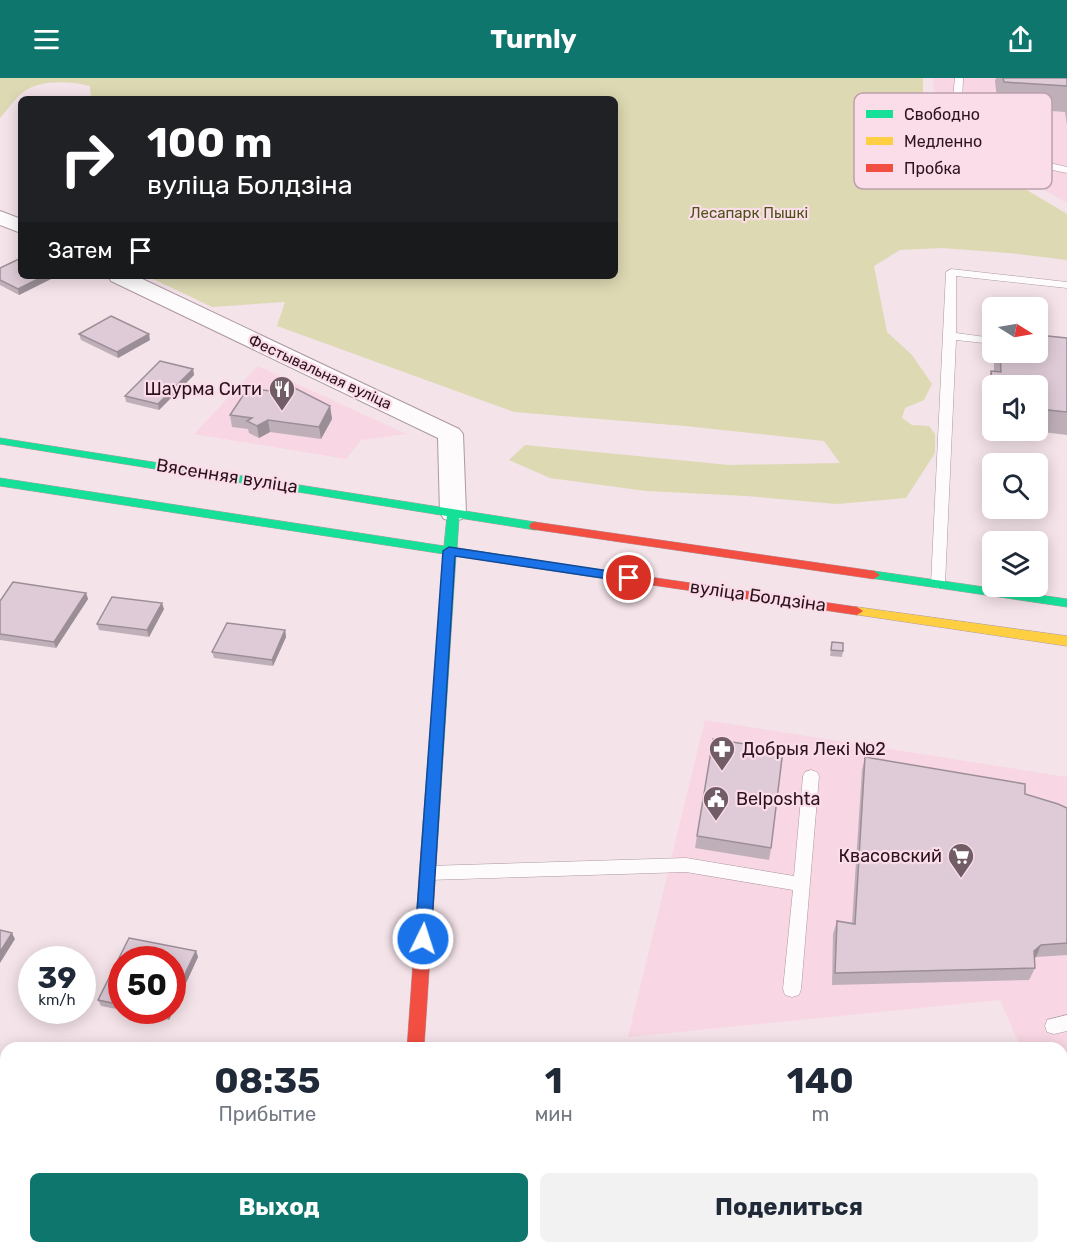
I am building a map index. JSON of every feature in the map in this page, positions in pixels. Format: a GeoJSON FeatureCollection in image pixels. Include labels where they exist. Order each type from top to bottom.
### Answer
{"type":"FeatureCollection","features":[{"type":"Feature","properties":{"kind":"main road","name":"Вясенняя вуліца"},"geometry":{"type":"LineString","coordinates":[[0,441],[453,513]]}},
{"type":"Feature","properties":{"kind":"main road"},"geometry":{"type":"LineString","coordinates":[[0,482],[449,551]]}},
{"type":"Feature","properties":{"kind":"main road"},"geometry":{"type":"LineString","coordinates":[[415,1042],[453,513]]}},
{"type":"Feature","properties":{"kind":"main road","name":"вуліца Болдзіна"},"geometry":{"type":"LineString","coordinates":[[453,513],[1067,603]]}},
{"type":"Feature","properties":{"kind":"main road","name":"вуліца Болдзіна"},"geometry":{"type":"LineString","coordinates":[[449,551],[1067,641]]}},
{"type":"Feature","properties":{"kind":"street"},"geometry":{"type":"LineString","coordinates":[[0,217],[18,226]]}},
{"type":"Feature","properties":{"kind":"street","name":"Фестывальная вуліца"},"geometry":{"type":"LineString","coordinates":[[125,279],[450,434],[453,513]]}},
{"type":"Feature","properties":{"kind":"lane"},"geometry":{"type":"LineString","coordinates":[[1052,167],[1067,170]]}},
{"type":"Feature","properties":{"kind":"lane"},"geometry":{"type":"LineString","coordinates":[[939,584],[951,272],[1067,285]]}},
{"type":"Feature","properties":{"kind":"lane"},"geometry":{"type":"LineString","coordinates":[[950,336],[982,340]]}},
{"type":"Feature","properties":{"kind":"lane"},"geometry":{"type":"LineString","coordinates":[[792,989],[811,776]]}},
{"type":"Feature","properties":{"kind":"lane"},"geometry":{"type":"LineString","coordinates":[[428,873],[686,865],[802,884]]}},
{"type":"Feature","properties":{"kind":"shaded area"},"geometry":{"type":"Polygon","coordinates":[[[933,78],[1067,78],[1067,203],[1043,189],[1052,189],[1052,93],[934,93],[933,78]]]}},
{"type":"Feature","properties":{"kind":"shaded area"},"geometry":{"type":"Polygon","coordinates":[[[258,366],[406,434],[361,440],[346,459],[194,434],[258,366]]]}},
{"type":"Feature","properties":{"kind":"shaded area"},"geometry":{"type":"Polygon","coordinates":[[[705,720],[1067,777],[1067,1042],[1018,1042],[1000,1000],[628,1037],[705,720]]]}},
{"type":"Feature","properties":{"kind":"green space","name":"Лесапарк Пышкі"},"geometry":{"type":"Polygon","coordinates":[[[0,78],[923,78],[923,93],[854,93],[854,189],[1025,189],[1067,214],[1067,260],[942,248],[900,250],[874,266],[887,332],[912,355],[932,384],[924,400],[905,408],[902,418],[912,425],[929,426],[935,434],[935,453],[906,498],[837,504],[746,496],[646,491],[550,478],[509,460],[525,445],[729,465],[840,463],[824,441],[685,426],[514,412],[277,326],[285,302],[212,307],[153,279],[618,279],[618,96],[91,96],[90,86],[55,82],[29,88],[18,96],[0,118],[0,78]]]}},
{"type":"Feature","properties":{"kind":"building"},"geometry":{"type":"Polygon","coordinates":[[[1003,78],[1067,78],[1067,86],[1004,82],[1003,78]]]}},
{"type":"Feature","properties":{"kind":"building"},"geometry":{"type":"Polygon","coordinates":[[[18,259],[18,279],[38,279],[18,289],[0,280],[0,268],[18,259]]]}},
{"type":"Feature","properties":{"kind":"building"},"geometry":{"type":"Polygon","coordinates":[[[111,316],[149,334],[117,352],[79,334],[111,316]]]}},
{"type":"Feature","properties":{"kind":"building"},"geometry":{"type":"Polygon","coordinates":[[[1048,336],[1067,338],[1067,412],[1048,410],[1048,375],[991,375],[991,371],[1001,372],[1001,363],[1048,363],[1048,336]]]}},
{"type":"Feature","properties":{"kind":"building"},"geometry":{"type":"Polygon","coordinates":[[[160,361],[193,369],[158,404],[125,396],[160,361]]]}},
{"type":"Feature","properties":{"kind":"building"},"geometry":{"type":"Polygon","coordinates":[[[277,379],[330,406],[319,427],[268,420],[257,426],[247,421],[252,418],[230,415],[248,388],[270,391],[277,379]]]}},
{"type":"Feature","properties":{"kind":"building"},"geometry":{"type":"Polygon","coordinates":[[[13,582],[86,593],[54,642],[0,634],[0,601],[13,582]]]}},
{"type":"Feature","properties":{"kind":"building"},"geometry":{"type":"Polygon","coordinates":[[[112,597],[162,603],[147,630],[97,624],[112,597]]]}},
{"type":"Feature","properties":{"kind":"building"},"geometry":{"type":"Polygon","coordinates":[[[227,623],[285,630],[272,660],[212,652],[227,623]]]}},
{"type":"Feature","properties":{"kind":"building"},"geometry":{"type":"Polygon","coordinates":[[[832,642],[843,643],[843,651],[831,650],[832,642]]]}},
{"type":"Feature","properties":{"kind":"building"},"geometry":{"type":"Polygon","coordinates":[[[713,739],[783,750],[771,848],[697,836],[713,739]]]}},
{"type":"Feature","properties":{"kind":"building","name":"Квасовский"},"geometry":{"type":"Polygon","coordinates":[[[865,757],[1025,784],[1025,794],[1067,808],[1067,943],[1041,945],[1034,951],[1035,968],[835,973],[837,921],[855,924],[865,757]]]}},
{"type":"Feature","properties":{"kind":"building"},"geometry":{"type":"Polygon","coordinates":[[[0,930],[12,933],[0,952],[0,930]]]}},
{"type":"Feature","properties":{"kind":"building"},"geometry":{"type":"Polygon","coordinates":[[[129,938],[170,946],[125,946],[129,938]]]}},
{"type":"Feature","properties":{"kind":"building"},"geometry":{"type":"Polygon","coordinates":[[[186,949],[196,951],[186,972],[186,949]]]}},
{"type":"Feature","properties":{"kind":"building"},"geometry":{"type":"Polygon","coordinates":[[[108,980],[108,1002],[98,1000],[108,980]]]}},
{"type":"Feature","properties":{"kind":"traffic: fast"},"geometry":{"type":"LineString","coordinates":[[0,441],[535,526]]}},
{"type":"Feature","properties":{"kind":"traffic: fast"},"geometry":{"type":"LineString","coordinates":[[0,482],[594,573]]}},
{"type":"Feature","properties":{"kind":"traffic: fast"},"geometry":{"type":"LineString","coordinates":[[429,850],[453,513]]}},
{"type":"Feature","properties":{"kind":"traffic: fast"},"geometry":{"type":"LineString","coordinates":[[874,575],[1067,603]]}},
{"type":"Feature","properties":{"kind":"traffic: slow"},"geometry":{"type":"LineString","coordinates":[[857,611],[1067,641]]}},
{"type":"Feature","properties":{"kind":"traffic: jam"},"geometry":{"type":"LineString","coordinates":[[535,526],[874,575]]}},
{"type":"Feature","properties":{"kind":"traffic: jam"},"geometry":{"type":"LineString","coordinates":[[594,573],[857,611]]}},
{"type":"Feature","properties":{"kind":"traffic: jam"},"geometry":{"type":"LineString","coordinates":[[415,1042],[429,850]]}},
{"type":"Feature","properties":{"kind":"place","name":"Шаурма Сити"},"geometry":{"type":"Point","coordinates":[282,412]}},
{"type":"Feature","properties":{"kind":"place","name":"Добрыя Лекі №2"},"geometry":{"type":"Point","coordinates":[722,772]}},
{"type":"Feature","properties":{"kind":"place","name":"Belposhta"},"geometry":{"type":"Point","coordinates":[716,822]}},
{"type":"Feature","properties":{"kind":"place","name":"Квасовский"},"geometry":{"type":"Point","coordinates":[961,879]}},
{"type":"Feature","properties":{"kind":"route"},"geometry":{"type":"LineString","coordinates":[[423,939],[449,551],[629,578]]}}]}
